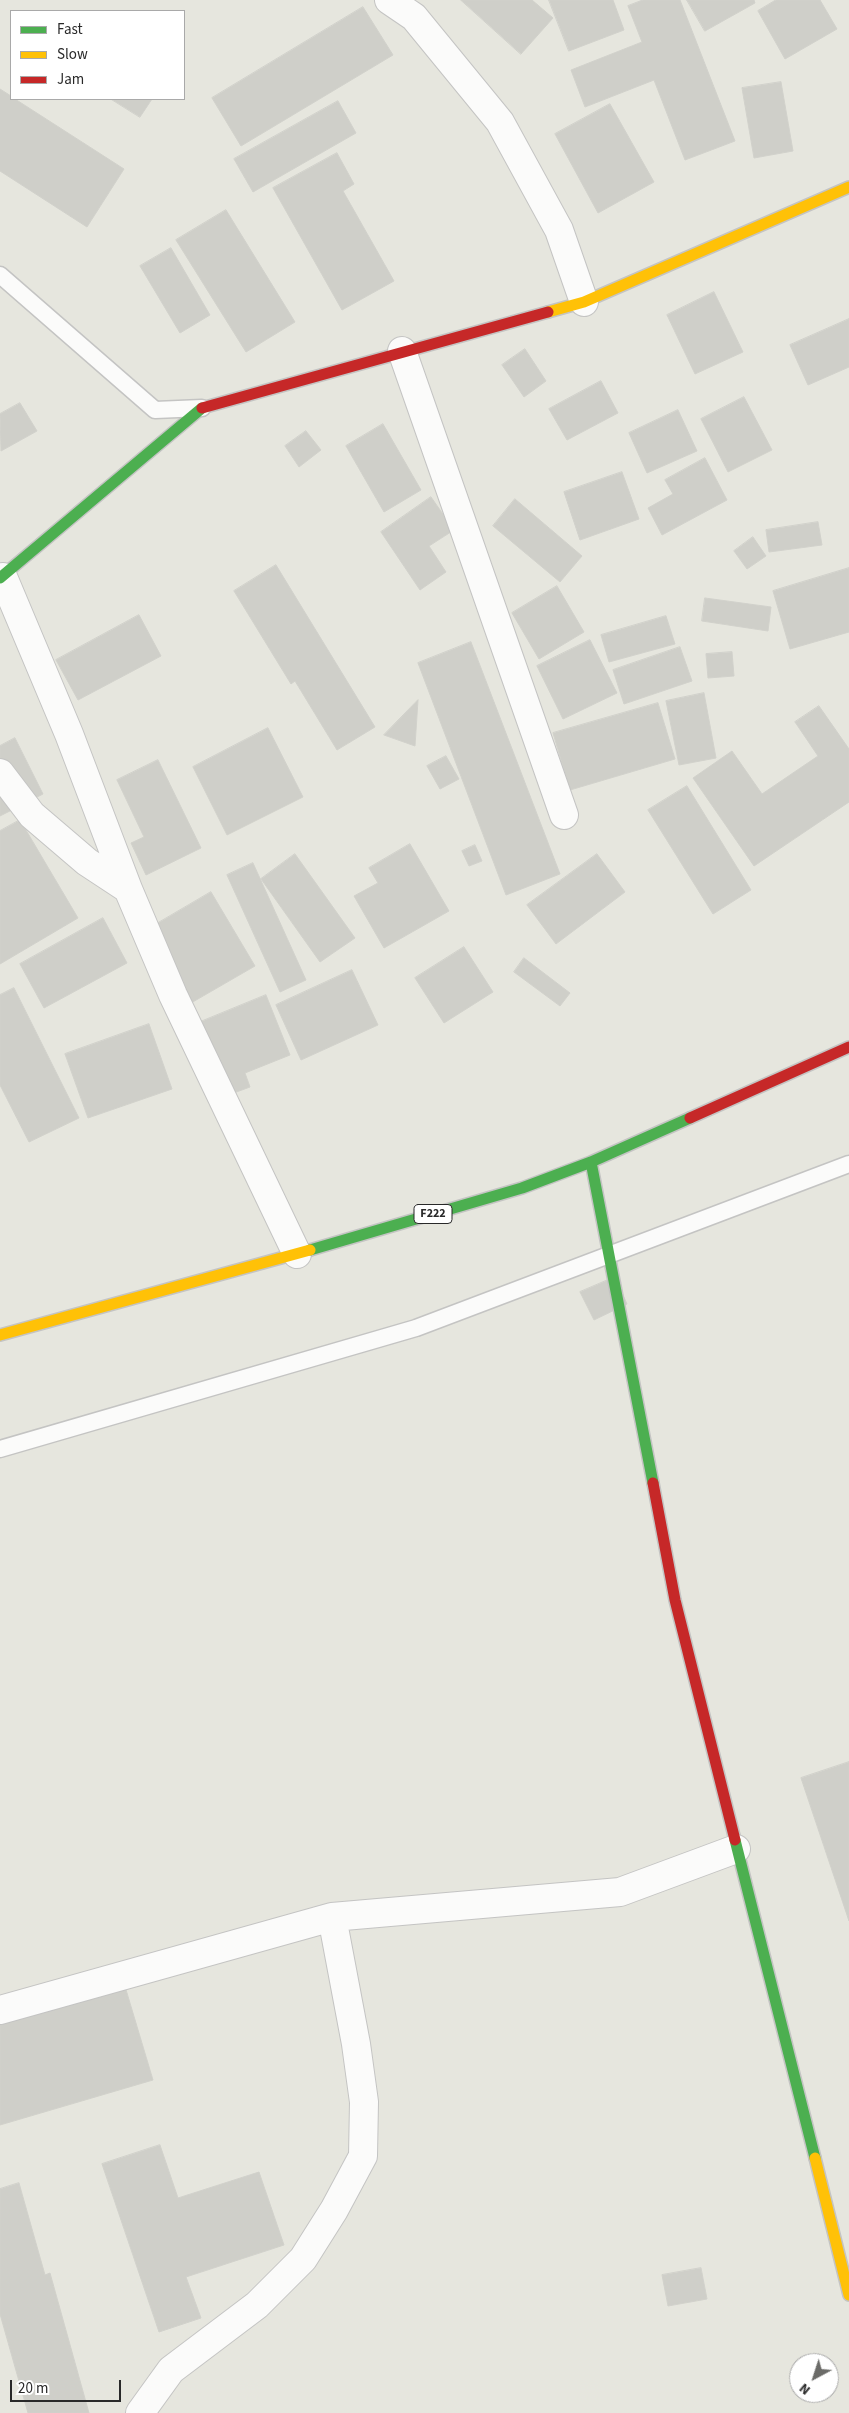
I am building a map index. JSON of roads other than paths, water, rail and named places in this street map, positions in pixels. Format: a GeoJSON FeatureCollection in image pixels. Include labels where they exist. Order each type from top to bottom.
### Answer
{"type":"FeatureCollection","features":[{"type":"Feature","properties":{"kind":"street"},"geometry":{"type":"LineString","coordinates":[[389,0],[414,17],[500,122],[558,230],[584,302]]}},
{"type":"Feature","properties":{"kind":"street"},"geometry":{"type":"LineString","coordinates":[[296,1254],[173,995],[128,889],[69,734],[2,578],[202,408],[584,302],[849,187]]}},
{"type":"Feature","properties":{"kind":"street"},"geometry":{"type":"LineString","coordinates":[[402,351],[564,815]]}},
{"type":"Feature","properties":{"kind":"street"},"geometry":{"type":"LineString","coordinates":[[0,774],[32,815],[87,862],[128,889]]}},
{"type":"Feature","properties":{"kind":"street","name":"F222"},"geometry":{"type":"LineString","coordinates":[[0,1335],[296,1254],[522,1188],[591,1162],[849,1047]]}},
{"type":"Feature","properties":{"kind":"street"},"geometry":{"type":"LineString","coordinates":[[591,1162],[675,1600],[849,2295]]}},
{"type":"Feature","properties":{"kind":"street"},"geometry":{"type":"LineString","coordinates":[[0,2010],[332,1917],[620,1892],[736,1848]]}},
{"type":"Feature","properties":{"kind":"street"},"geometry":{"type":"LineString","coordinates":[[140,2413],[171,2370],[257,2305],[303,2259],[334,2210],[363,2156],[364,2102],[356,2044],[332,1917]]}},
{"type":"Feature","properties":{"kind":"lane"},"geometry":{"type":"LineString","coordinates":[[0,275],[155,410],[202,408]]}},
{"type":"Feature","properties":{"kind":"lane"},"geometry":{"type":"LineString","coordinates":[[0,1450],[416,1328],[849,1164]]}}]}
